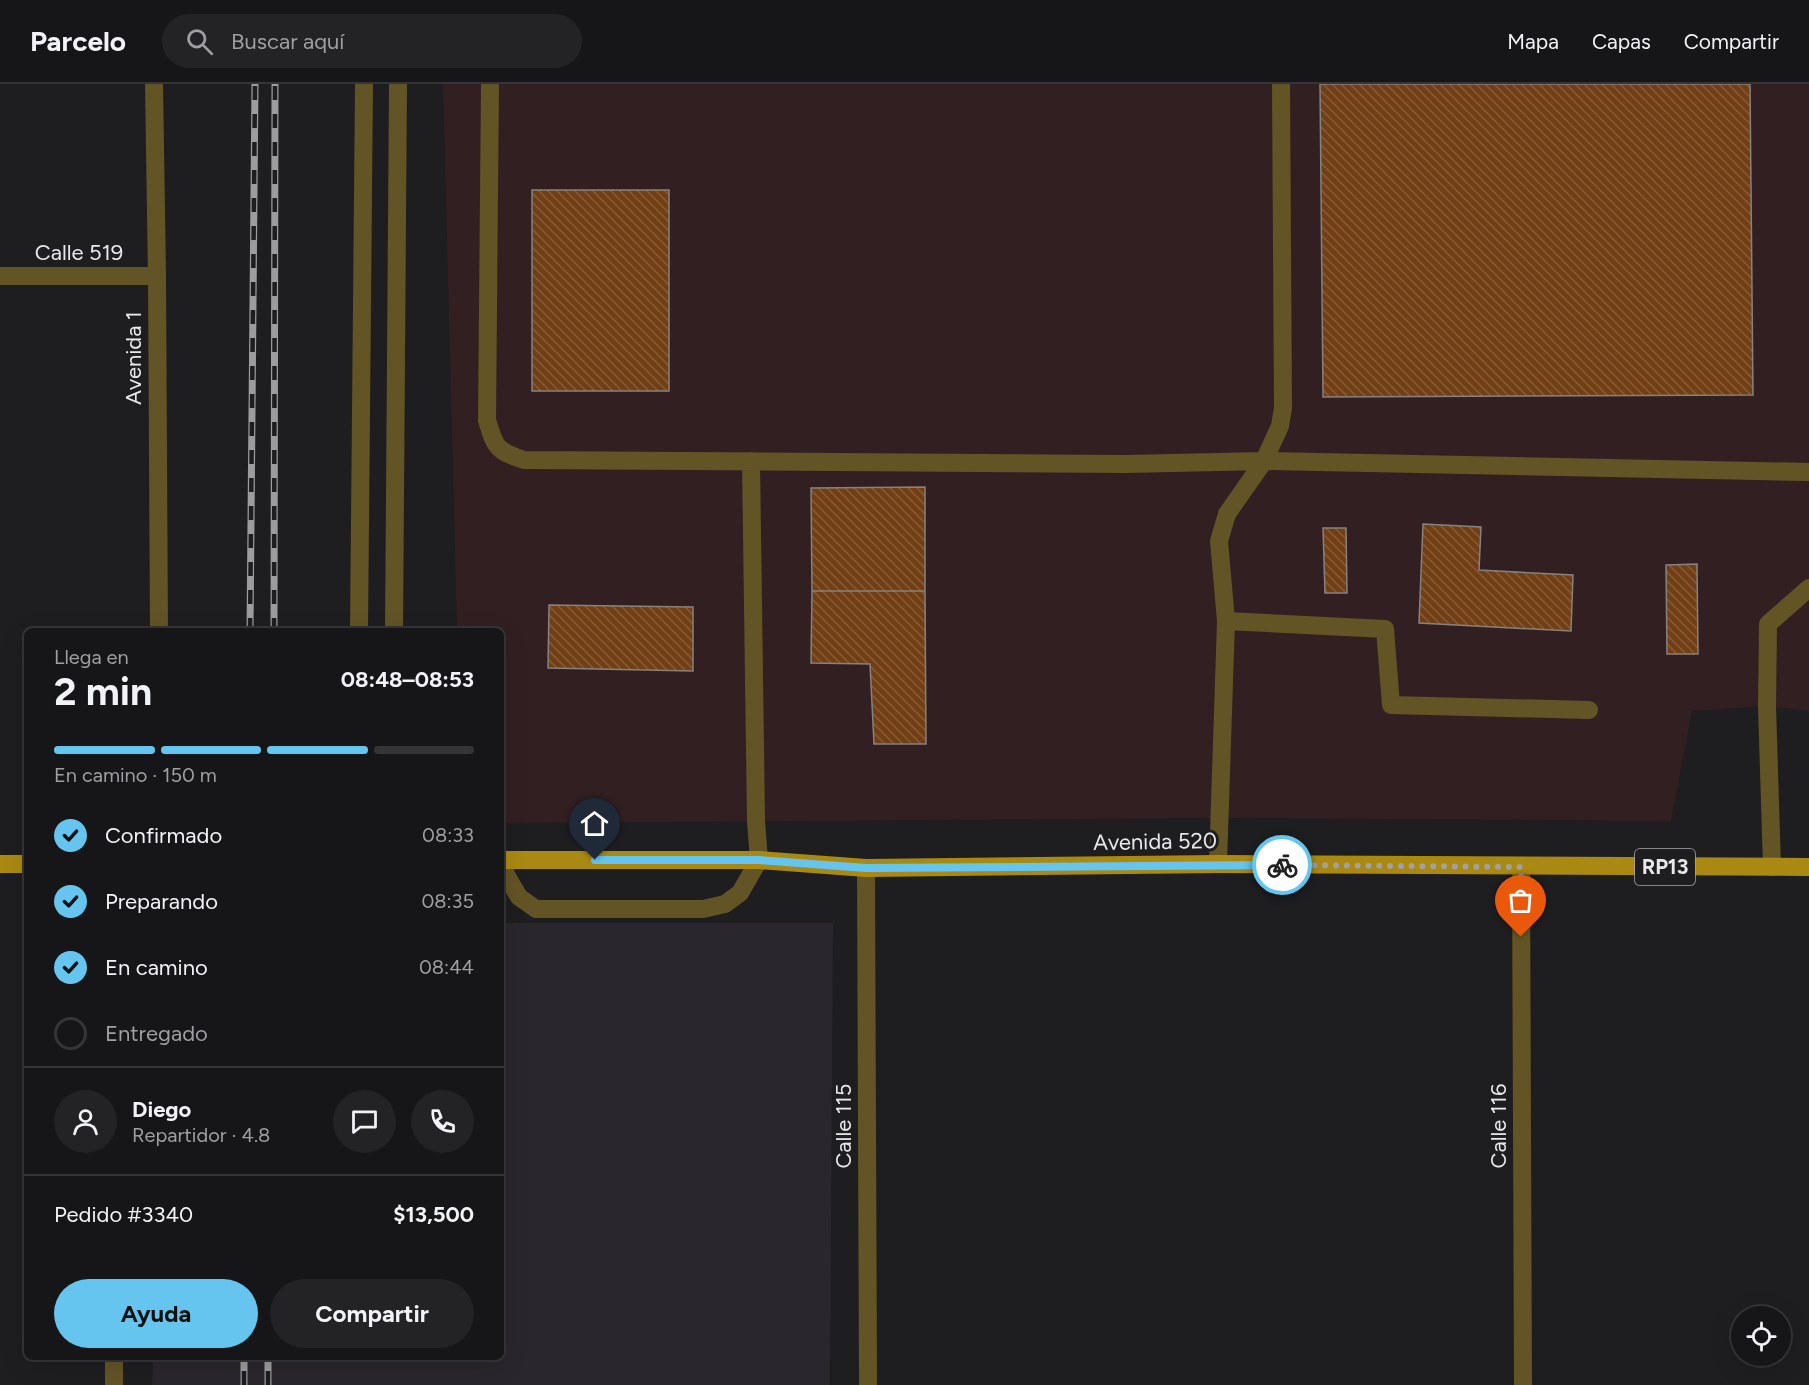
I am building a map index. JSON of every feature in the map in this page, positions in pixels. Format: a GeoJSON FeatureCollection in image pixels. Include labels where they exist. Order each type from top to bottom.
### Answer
{"type":"FeatureCollection","features":[{"type":"Feature","properties":{"kind":"main road","name":"Avenida 520"},"geometry":{"type":"LineString","coordinates":[[504,861],[759,860],[866,868],[1218,864],[1809,867]]}},
{"type":"Feature","properties":{"kind":"main road"},"geometry":{"type":"LineString","coordinates":[[0,864],[24,864]]}},
{"type":"Feature","properties":{"kind":"street","name":"Avenida 1"},"geometry":{"type":"LineString","coordinates":[[154,84],[159,628]]}},
{"type":"Feature","properties":{"kind":"street"},"geometry":{"type":"LineString","coordinates":[[359,628],[364,84]]}},
{"type":"Feature","properties":{"kind":"street"},"geometry":{"type":"LineString","coordinates":[[394,628],[398,84]]}},
{"type":"Feature","properties":{"kind":"street"},"geometry":{"type":"LineString","coordinates":[[490,84],[487,420],[494,442],[505,454],[524,460],[1126,464],[1264,461],[1809,472]]}},
{"type":"Feature","properties":{"kind":"street"},"geometry":{"type":"LineString","coordinates":[[1218,864],[1226,621],[1219,541],[1227,514],[1264,461],[1280,426],[1283,408],[1281,84]]}},
{"type":"Feature","properties":{"kind":"street","name":"Calle 519"},"geometry":{"type":"LineString","coordinates":[[0,276],[157,276]]}},
{"type":"Feature","properties":{"kind":"street"},"geometry":{"type":"LineString","coordinates":[[504,871],[519,897],[536,909],[703,909],[725,904],[740,892],[759,860],[756,821],[752,461]]}},
{"type":"Feature","properties":{"kind":"street"},"geometry":{"type":"LineString","coordinates":[[1772,867],[1767,706],[1768,624],[1809,588]]}},
{"type":"Feature","properties":{"kind":"street"},"geometry":{"type":"LineString","coordinates":[[1226,621],[1385,629],[1391,705],[1589,710]]}},
{"type":"Feature","properties":{"kind":"street","name":"Calle 116"},"geometry":{"type":"LineString","coordinates":[[1521,867],[1523,1385]]}},
{"type":"Feature","properties":{"kind":"street","name":"Calle 115"},"geometry":{"type":"LineString","coordinates":[[866,868],[868,1385]]}},
{"type":"Feature","properties":{"kind":"street"},"geometry":{"type":"LineString","coordinates":[[114,1360],[114,1385]]}},
{"type":"Feature","properties":{"kind":"shaded area"},"geometry":{"type":"Polygon","coordinates":[[[443,84],[1809,84],[1809,711],[1767,706],[1692,711],[1671,821],[1220,818],[504,823],[504,628],[457,628],[443,84]]]}},
{"type":"Feature","properties":{"kind":"shaded area"},"geometry":{"type":"Polygon","coordinates":[[[504,923],[833,923],[830,1385],[152,1385],[153,1360],[504,1360],[504,923]]]}},
{"type":"Feature","properties":{"kind":"building"},"geometry":{"type":"Polygon","coordinates":[[[1320,84],[1750,84],[1753,395],[1323,397],[1320,84]]]}},
{"type":"Feature","properties":{"kind":"building"},"geometry":{"type":"Polygon","coordinates":[[[532,190],[669,190],[669,391],[532,391],[532,190]]]}},
{"type":"Feature","properties":{"kind":"building"},"geometry":{"type":"Polygon","coordinates":[[[925,487],[925,591],[812,591],[811,488],[925,487]]]}},
{"type":"Feature","properties":{"kind":"building"},"geometry":{"type":"Polygon","coordinates":[[[1423,524],[1481,527],[1479,570],[1573,575],[1571,631],[1419,623],[1423,524]]]}},
{"type":"Feature","properties":{"kind":"building"},"geometry":{"type":"Polygon","coordinates":[[[1323,528],[1346,528],[1347,593],[1325,593],[1323,528]]]}},
{"type":"Feature","properties":{"kind":"building"},"geometry":{"type":"Polygon","coordinates":[[[1697,564],[1698,654],[1667,654],[1666,565],[1697,564]]]}},
{"type":"Feature","properties":{"kind":"building"},"geometry":{"type":"Polygon","coordinates":[[[812,591],[925,591],[926,744],[874,744],[870,664],[811,663],[812,591]]]}},
{"type":"Feature","properties":{"kind":"building"},"geometry":{"type":"Polygon","coordinates":[[[549,605],[693,607],[693,671],[548,668],[549,605]]]}},
{"type":"Feature","properties":{"kind":"railway"},"geometry":{"type":"LineString","coordinates":[[250,628],[255,84]]}},
{"type":"Feature","properties":{"kind":"railway"},"geometry":{"type":"LineString","coordinates":[[274,628],[275,84]]}},
{"type":"Feature","properties":{"kind":"railway"},"geometry":{"type":"LineString","coordinates":[[244,1360],[244,1385]]}},
{"type":"Feature","properties":{"kind":"railway"},"geometry":{"type":"LineString","coordinates":[[268,1360],[268,1385]]}},
{"type":"Feature","properties":{"kind":"way so far"},"geometry":{"type":"LineString","coordinates":[[1282,865],[1521,867],[1521,937]]}},
{"type":"Feature","properties":{"kind":"route"},"geometry":{"type":"LineString","coordinates":[[595,860],[759,860],[866,868],[1282,865]]}}]}
